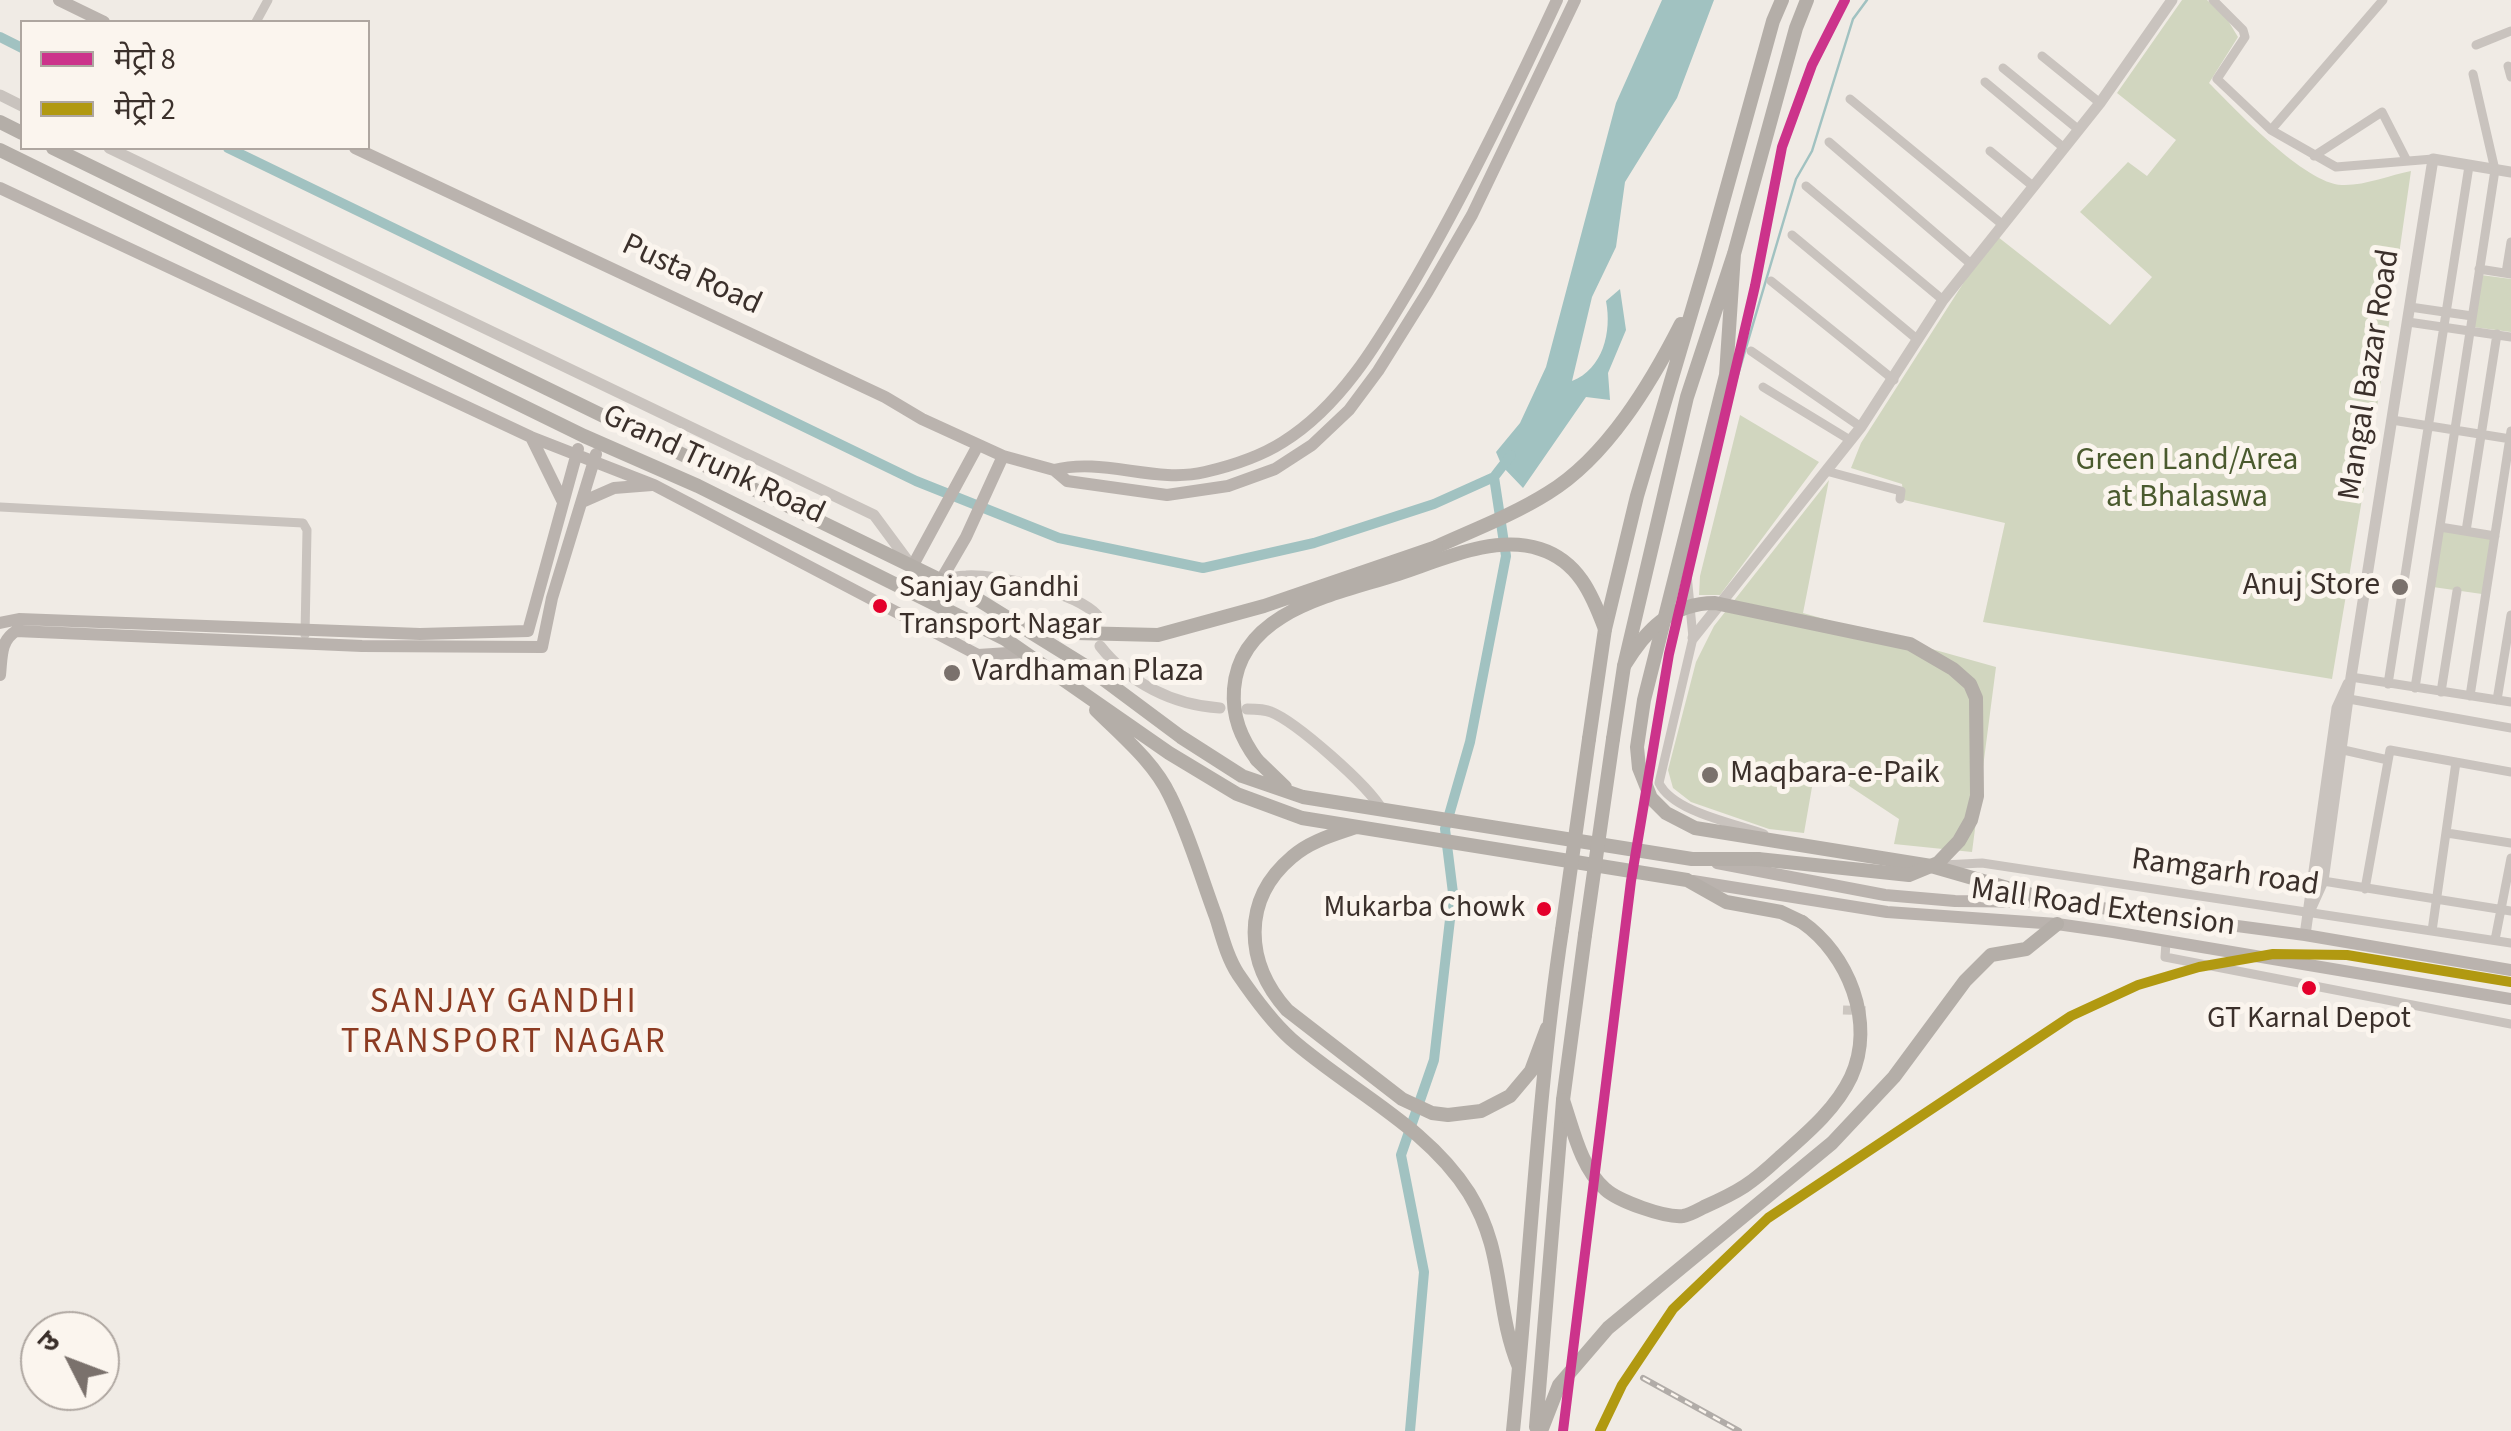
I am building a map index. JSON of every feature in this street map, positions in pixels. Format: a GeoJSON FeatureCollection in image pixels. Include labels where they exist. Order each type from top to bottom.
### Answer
{"type":"FeatureCollection","features":[{"type":"Feature","properties":{"kind":"highway"},"geometry":{"type":"LineString","coordinates":[[1513,1431],[1547,1028],[1604,628],[1637,496],[1782,0]]}},
{"type":"Feature","properties":{"kind":"highway"},"geometry":{"type":"LineString","coordinates":[[1538,1431],[1562,1100],[1624,666],[1687,397],[1734,254],[1807,0]]}},
{"type":"Feature","properties":{"kind":"highway","name":"Grand Trunk Road"},"geometry":{"type":"LineString","coordinates":[[0,150],[600,444],[698,486],[1005,639],[1237,794],[1302,818],[1687,880],[1726,902],[1780,912],[1802,922],[1821,936],[1851,982],[1860,1024],[1859,1046],[1850,1078],[1820,1120],[1744,1190],[1683,1216],[1629,1204],[1604,1188],[1586,1164],[1562,1100]]}},
{"type":"Feature","properties":{"kind":"highway","name":"Grand Trunk Road"},"geometry":{"type":"LineString","coordinates":[[57,150],[941,580],[1087,667],[1242,776],[1290,792],[1382,810],[1692,859],[1758,860],[1908,875],[1938,863],[1959,841],[1971,820],[1977,796],[1976,698],[1970,684],[1952,669],[1910,644],[1715,604],[1690,606],[1664,618],[1642,639],[1624,666]]}},
{"type":"Feature","properties":{"kind":"highway"},"geometry":{"type":"LineString","coordinates":[[1734,254],[1726,375],[1644,700],[1637,747],[1642,779],[1658,806],[1684,824],[1930,866],[2056,902]]}},
{"type":"Feature","properties":{"kind":"highway"},"geometry":{"type":"LineString","coordinates":[[986,604],[1076,634],[1158,635],[1264,606],[1436,547],[1550,492],[1580,468],[1654,378],[1706,263]]}},
{"type":"Feature","properties":{"kind":"highway"},"geometry":{"type":"LineString","coordinates":[[1290,792],[1257,760],[1236,722],[1235,678],[1242,657],[1261,632],[1309,603],[1460,554],[1492,546],[1524,545],[1554,555],[1579,574],[1604,628]]}},
{"type":"Feature","properties":{"kind":"highway"},"geometry":{"type":"LineString","coordinates":[[1071,685],[1146,760],[1169,793],[1232,965],[1252,995],[1289,1037],[1423,1139],[1445,1161],[1486,1224],[1494,1248],[1509,1343],[1519,1367]]}},
{"type":"Feature","properties":{"kind":"highway"},"geometry":{"type":"LineString","coordinates":[[1360,826],[1310,844],[1292,856],[1266,888],[1255,923],[1258,963],[1273,994],[1287,1010],[1416,1107],[1432,1113],[1465,1115],[1496,1105],[1522,1084],[1538,1056],[1547,1028]]}},
{"type":"Feature","properties":{"kind":"highway"},"geometry":{"type":"LineString","coordinates":[[1538,1431],[1559,1386],[1608,1328],[1832,1143],[1894,1078],[1964,981],[1991,955],[2026,950],[2058,924]]}},
{"type":"Feature","properties":{"kind":"main road"},"geometry":{"type":"LineString","coordinates":[[59,0],[100,20]]}},
{"type":"Feature","properties":{"kind":"main road"},"geometry":{"type":"LineString","coordinates":[[1054,470],[1071,466],[1156,474],[1202,473],[1251,458],[1284,442],[1334,400],[1382,336],[1462,198],[1558,0]]}},
{"type":"Feature","properties":{"kind":"main road"},"geometry":{"type":"LineString","coordinates":[[1054,470],[1068,482],[1167,495],[1228,486],[1275,469],[1312,445],[1349,410],[1428,291],[1472,215],[1575,0]]}},
{"type":"Feature","properties":{"kind":"main road","name":"Pusta Road"},"geometry":{"type":"LineString","coordinates":[[359,150],[886,397],[977,446],[1054,470]]}},
{"type":"Feature","properties":{"kind":"main road"},"geometry":{"type":"LineString","coordinates":[[1,193],[531,436],[654,485],[978,654],[1024,652]]}},
{"type":"Feature","properties":{"kind":"main road"},"geometry":{"type":"LineString","coordinates":[[531,436],[562,500]]}},
{"type":"Feature","properties":{"kind":"main road"},"geometry":{"type":"LineString","coordinates":[[527,646],[562,500],[584,436]]}},
{"type":"Feature","properties":{"kind":"main road"},"geometry":{"type":"LineString","coordinates":[[0,624],[20,619],[470,648],[542,646],[543,631],[600,444]]}},
{"type":"Feature","properties":{"kind":"main road"},"geometry":{"type":"LineString","coordinates":[[912,566],[977,446]]}},
{"type":"Feature","properties":{"kind":"main road"},"geometry":{"type":"LineString","coordinates":[[941,580],[966,537],[1003,456]]}},
{"type":"Feature","properties":{"kind":"main road"},"geometry":{"type":"LineString","coordinates":[[582,502],[614,488],[654,485]]}},
{"type":"Feature","properties":{"kind":"main road"},"geometry":{"type":"LineString","coordinates":[[0,675],[6,637],[16,631],[306,636],[543,631]]}},
{"type":"Feature","properties":{"kind":"main road","name":"Mall Road Extension"},"geometry":{"type":"LineString","coordinates":[[1692,859],[1885,895],[1955,901],[2056,902],[2305,935],[2511,970]]}},
{"type":"Feature","properties":{"kind":"main road","name":"Mall Road Extension"},"geometry":{"type":"LineString","coordinates":[[1687,880],[1887,912],[2058,924],[2166,949],[2511,999]]}},
{"type":"Feature","properties":{"kind":"street"},"geometry":{"type":"LineString","coordinates":[[1693,638],[1861,427],[1943,300],[2100,103],[2172,0]]}},
{"type":"Feature","properties":{"kind":"street"},"geometry":{"type":"LineString","coordinates":[[2213,0],[2243,30],[2245,37],[2217,79],[2271,130],[2314,156],[2340,168],[2433,159],[2511,172]]}},
{"type":"Feature","properties":{"kind":"street"},"geometry":{"type":"LineString","coordinates":[[2271,130],[2383,0]]}},
{"type":"Feature","properties":{"kind":"street"},"geometry":{"type":"LineString","coordinates":[[2476,45],[2511,32]]}},
{"type":"Feature","properties":{"kind":"street"},"geometry":{"type":"LineString","coordinates":[[2042,56],[2100,103]]}},
{"type":"Feature","properties":{"kind":"street"},"geometry":{"type":"LineString","coordinates":[[2003,68],[2078,130]]}},
{"type":"Feature","properties":{"kind":"street"},"geometry":{"type":"LineString","coordinates":[[2416,688],[2495,170],[2473,74]]}},
{"type":"Feature","properties":{"kind":"street"},"geometry":{"type":"LineString","coordinates":[[1985,82],[2064,148]]}},
{"type":"Feature","properties":{"kind":"street"},"geometry":{"type":"LineString","coordinates":[[1850,99],[2003,225]]}},
{"type":"Feature","properties":{"kind":"street"},"geometry":{"type":"LineString","coordinates":[[2314,156],[2382,112],[2407,161]]}},
{"type":"Feature","properties":{"kind":"street"},"geometry":{"type":"LineString","coordinates":[[1829,142],[1971,264]]}},
{"type":"Feature","properties":{"kind":"street"},"geometry":{"type":"LineString","coordinates":[[114,150],[874,515],[912,566]]}},
{"type":"Feature","properties":{"kind":"street"},"geometry":{"type":"LineString","coordinates":[[1990,151],[2034,187]]}},
{"type":"Feature","properties":{"kind":"street","name":"Mangal Bazar Road"},"geometry":{"type":"LineString","coordinates":[[2351,677],[2433,159]]}},
{"type":"Feature","properties":{"kind":"street"},"geometry":{"type":"LineString","coordinates":[[2388,684],[2469,166]]}},
{"type":"Feature","properties":{"kind":"street"},"geometry":{"type":"LineString","coordinates":[[1806,186],[1943,300]]}},
{"type":"Feature","properties":{"kind":"street"},"geometry":{"type":"LineString","coordinates":[[2465,190],[2491,194]]}},
{"type":"Feature","properties":{"kind":"street"},"geometry":{"type":"LineString","coordinates":[[1792,235],[1918,340]]}},
{"type":"Feature","properties":{"kind":"street"},"geometry":{"type":"LineString","coordinates":[[2479,269],[2508,274],[2511,242]]}},
{"type":"Feature","properties":{"kind":"street"},"geometry":{"type":"LineString","coordinates":[[1771,281],[1894,380]]}},
{"type":"Feature","properties":{"kind":"street"},"geometry":{"type":"LineString","coordinates":[[2410,307],[2472,316]]}},
{"type":"Feature","properties":{"kind":"street"},"geometry":{"type":"LineString","coordinates":[[2408,322],[2511,337]]}},
{"type":"Feature","properties":{"kind":"street"},"geometry":{"type":"LineString","coordinates":[[2466,531],[2496,334]]}},
{"type":"Feature","properties":{"kind":"street"},"geometry":{"type":"LineString","coordinates":[[1751,351],[1861,427]]}},
{"type":"Feature","properties":{"kind":"street"},"geometry":{"type":"LineString","coordinates":[[1763,387],[1850,440]]}},
{"type":"Feature","properties":{"kind":"street"},"geometry":{"type":"LineString","coordinates":[[2392,420],[2510,439]]}},
{"type":"Feature","properties":{"kind":"street"},"geometry":{"type":"LineString","coordinates":[[2470,696],[2511,432]]}},
{"type":"Feature","properties":{"kind":"street"},"geometry":{"type":"LineString","coordinates":[[1826,471],[1901,491],[1900,499]]}},
{"type":"Feature","properties":{"kind":"street"},"geometry":{"type":"LineString","coordinates":[[0,508],[303,523],[307,530],[306,636]]}},
{"type":"Feature","properties":{"kind":"street"},"geometry":{"type":"LineString","coordinates":[[2440,527],[2495,536]]}},
{"type":"Feature","properties":{"kind":"street"},"geometry":{"type":"LineString","coordinates":[[1684,540],[1693,638],[1659,783],[1665,794],[1680,805],[1792,844]]}},
{"type":"Feature","properties":{"kind":"street"},"geometry":{"type":"LineString","coordinates":[[941,580],[967,576],[1012,582],[1082,602],[1097,614]]}},
{"type":"Feature","properties":{"kind":"street"},"geometry":{"type":"LineString","coordinates":[[2441,692],[2457,591]]}},
{"type":"Feature","properties":{"kind":"street"},"geometry":{"type":"LineString","coordinates":[[2498,700],[2511,615]]}},
{"type":"Feature","properties":{"kind":"street"},"geometry":{"type":"LineString","coordinates":[[1100,646],[1112,661],[1160,693],[1178,701],[1220,708]]}},
{"type":"Feature","properties":{"kind":"street"},"geometry":{"type":"LineString","coordinates":[[2351,677],[2511,702]]}},
{"type":"Feature","properties":{"kind":"street"},"geometry":{"type":"LineString","coordinates":[[2305,935],[2311,880],[2351,677]]}},
{"type":"Feature","properties":{"kind":"street"},"geometry":{"type":"LineString","coordinates":[[2309,912],[2323,881],[2337,749],[2337,708],[2351,677]]}},
{"type":"Feature","properties":{"kind":"street"},"geometry":{"type":"LineString","coordinates":[[2349,700],[2511,728]]}},
{"type":"Feature","properties":{"kind":"street"},"geometry":{"type":"LineString","coordinates":[[1248,709],[1266,710],[1281,718],[1354,776],[1374,795],[1382,810]]}},
{"type":"Feature","properties":{"kind":"street"},"geometry":{"type":"LineString","coordinates":[[2337,749],[2388,760]]}},
{"type":"Feature","properties":{"kind":"street"},"geometry":{"type":"LineString","coordinates":[[2365,889],[2390,750],[2511,772]]}},
{"type":"Feature","properties":{"kind":"street"},"geometry":{"type":"LineString","coordinates":[[2432,931],[2456,762]]}},
{"type":"Feature","properties":{"kind":"street"},"geometry":{"type":"LineString","coordinates":[[2447,832],[2511,843]]}},
{"type":"Feature","properties":{"kind":"street"},"geometry":{"type":"LineString","coordinates":[[2494,940],[2506,910],[2511,858]]}},
{"type":"Feature","properties":{"kind":"street","name":"Ramgarh road"},"geometry":{"type":"LineString","coordinates":[[1930,866],[1982,863],[2511,943]]}},
{"type":"Feature","properties":{"kind":"street"},"geometry":{"type":"LineString","coordinates":[[2323,881],[2506,910]]}},
{"type":"Feature","properties":{"kind":"street"},"geometry":{"type":"LineString","coordinates":[[2166,949],[2511,1024]]}},
{"type":"Feature","properties":{"kind":"green space","name":"Green Land/Area at Bhalaswa"},"geometry":{"type":"Polygon","coordinates":[[[2182,0],[2207,0],[2227,19],[2238,37],[2209,83],[2291,159],[2309,172],[2342,185],[2411,171],[2332,679],[1983,622],[2005,523],[1904,500],[1902,484],[1851,468],[1861,443],[1973,268],[1998,237],[2110,325],[2152,277],[2080,212],[2128,162],[2147,176],[2176,140],[2117,93],[2182,0]]]}},
{"type":"Feature","properties":{"kind":"green space"},"geometry":{"type":"Polygon","coordinates":[[[2481,275],[2511,279],[2511,332],[2473,327],[2481,275]]]}},
{"type":"Feature","properties":{"kind":"green space"},"geometry":{"type":"Polygon","coordinates":[[[1740,415],[1819,462],[1720,595],[1699,595],[1700,576],[1740,415]]]}},
{"type":"Feature","properties":{"kind":"green space"},"geometry":{"type":"Polygon","coordinates":[[[1829,480],[1803,613],[1996,667],[1972,852],[1894,844],[1899,819],[1816,764],[1804,833],[1769,829],[1691,802],[1673,788],[1668,770],[1696,662],[1714,626],[1829,480]]]}},
{"type":"Feature","properties":{"kind":"green space"},"geometry":{"type":"Polygon","coordinates":[[[2443,531],[2491,538],[2482,594],[2433,587],[2443,531]]]}},
{"type":"Feature","properties":{"kind":"water"},"geometry":{"type":"Polygon","coordinates":[[[1662,0],[1714,0],[1677,98],[1625,182],[1616,247],[1592,297],[1572,381],[1598,359],[1608,325],[1606,301],[1620,289],[1626,330],[1608,373],[1610,400],[1586,397],[1523,488],[1502,466],[1496,452],[1520,423],[1546,367],[1616,103],[1662,0]]]}},
{"type":"Feature","properties":{"kind":"waterway"},"geometry":{"type":"LineString","coordinates":[[1732,395],[1796,179],[1812,151],[1853,19],[1867,0]]}},
{"type":"Feature","properties":{"kind":"waterway"},"geometry":{"type":"LineString","coordinates":[[0,37],[20,47]]}},
{"type":"Feature","properties":{"kind":"waterway"},"geometry":{"type":"LineString","coordinates":[[232,150],[916,481],[1059,538],[1203,568],[1314,543],[1434,504],[1494,477]]}},
{"type":"Feature","properties":{"kind":"waterway"},"geometry":{"type":"LineString","coordinates":[[1410,1431],[1424,1272],[1401,1155],[1434,1060],[1453,893],[1445,829],[1470,742],[1506,556],[1494,477],[1511,455]]}},
{"type":"Feature","properties":{"kind":"tunnel"},"geometry":{"type":"LineString","coordinates":[[1843,1010],[1869,1011]]}},
{"type":"Feature","properties":{"kind":"railway"},"geometry":{"type":"LineString","coordinates":[[1643,1378],[1739,1431]]}},
{"type":"Feature","properties":{"kind":"metro line","name":"8"},"geometry":{"type":"LineString","coordinates":[[1563,1431],[1631,881],[1669,654],[1755,286],[1782,147],[1812,65],[1845,0]]}},
{"type":"Feature","properties":{"kind":"metro line","name":"2"},"geometry":{"type":"LineString","coordinates":[[1600,1431],[1622,1385],[1673,1309],[1768,1218],[2071,1016],[2138,985],[2199,967],[2273,954],[2347,955],[2511,982]]}},
{"type":"Feature","properties":{"kind":"place","name":"Anuj Store"},"geometry":{"type":"Point","coordinates":[2400,587]}},
{"type":"Feature","properties":{"kind":"place","name":"Sanjay Gandhi Transport Nagar"},"geometry":{"type":"Point","coordinates":[880,606]}},
{"type":"Feature","properties":{"kind":"place","name":"Vardhaman Plaza"},"geometry":{"type":"Point","coordinates":[952,673]}},
{"type":"Feature","properties":{"kind":"place","name":"Maqbara-e-Paik"},"geometry":{"type":"Point","coordinates":[1710,775]}},
{"type":"Feature","properties":{"kind":"place","name":"Mukarba Chowk"},"geometry":{"type":"Point","coordinates":[1544,909]}},
{"type":"Feature","properties":{"kind":"place","name":"GT Karnal Depot"},"geometry":{"type":"Point","coordinates":[2309,988]}},
{"type":"Feature","properties":{"kind":"district","name":"SANJAY GANDHI TRANSPORT NAGAR"},"geometry":{"type":"Point","coordinates":[504,1024]}}]}
